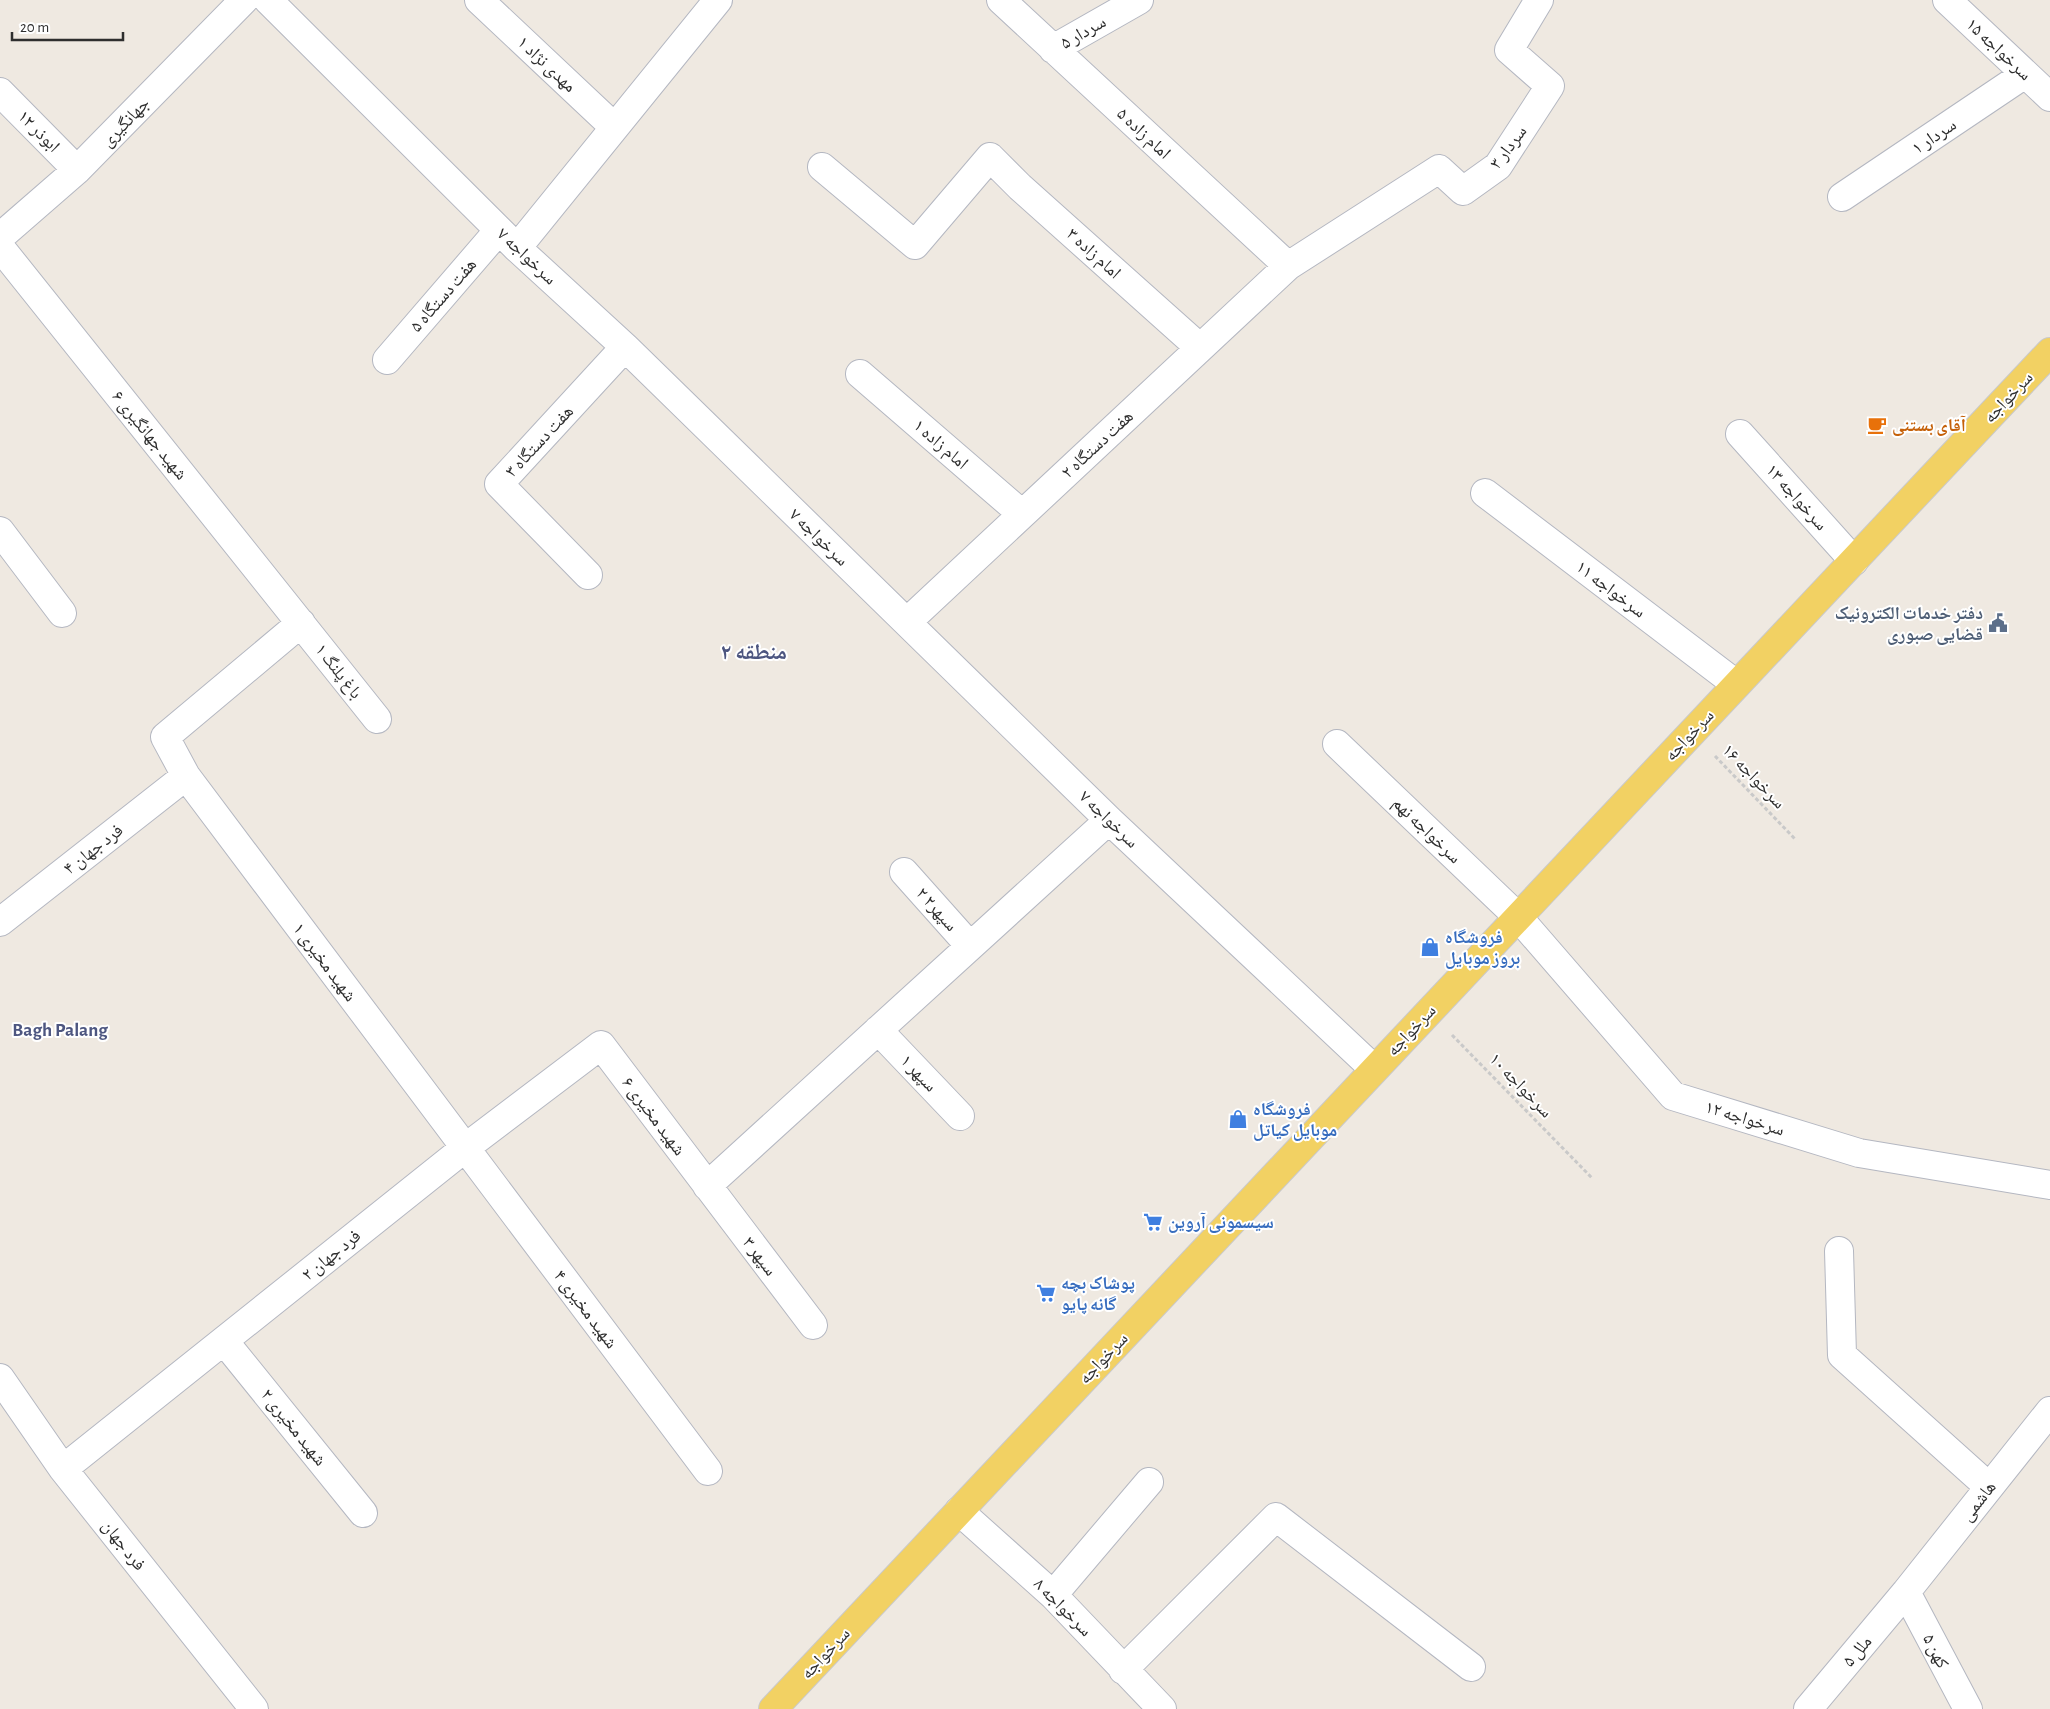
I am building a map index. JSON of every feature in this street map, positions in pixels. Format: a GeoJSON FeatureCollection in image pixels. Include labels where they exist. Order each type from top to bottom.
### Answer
{"type":"FeatureCollection","features":[{"type":"Feature","properties":{"kind":"main road","name":"سرخواجه"},"geometry":{"type":"LineString","coordinates":[[783,1705],[959,1511],[2050,352]]}},
{"type":"Feature","properties":{"kind":"street","name":"جهانگیری"},"geometry":{"type":"LineString","coordinates":[[0,237],[77,170],[244,0]]}},
{"type":"Feature","properties":{"kind":"street","name":"سرخواجه ۷"},"geometry":{"type":"LineString","coordinates":[[268,0],[508,239],[625,347],[1109,820],[1374,1069]]}},
{"type":"Feature","properties":{"kind":"street","name":"۱ مهدی نژاد"},"geometry":{"type":"LineString","coordinates":[[479,0],[614,127]]}},
{"type":"Feature","properties":{"kind":"street","name":"هفت دستگاه ۵"},"geometry":{"type":"LineString","coordinates":[[387,360],[508,239],[614,127],[718,0]]}},
{"type":"Feature","properties":{"kind":"street","name":"۵ امام زاده"},"geometry":{"type":"LineString","coordinates":[[1001,0],[1288,266]]}},
{"type":"Feature","properties":{"kind":"street","name":"۵ سردار"},"geometry":{"type":"LineString","coordinates":[[1054,49],[1139,0]]}},
{"type":"Feature","properties":{"kind":"street","name":"۳ سردار"},"geometry":{"type":"LineString","coordinates":[[1288,266],[1438,169],[1462,191],[1498,166],[1550,86],[1509,50],[1539,0]]}},
{"type":"Feature","properties":{"kind":"street","name":"سرخواجه ۱۵"},"geometry":{"type":"LineString","coordinates":[[1947,0],[2050,97]]}},
{"type":"Feature","properties":{"kind":"street","name":"۱ سردار"},"geometry":{"type":"LineString","coordinates":[[1842,197],[2026,74]]}},
{"type":"Feature","properties":{"kind":"street","name":"ابوذر ۱۲"},"geometry":{"type":"LineString","coordinates":[[0,92],[77,170]]}},
{"type":"Feature","properties":{"kind":"street","name":"۳ امام زاده"},"geometry":{"type":"LineString","coordinates":[[822,167],[915,244],[990,157],[1020,187],[1200,348]]}},
{"type":"Feature","properties":{"kind":"street","name":"۶ شهید جهانگیری"},"geometry":{"type":"LineString","coordinates":[[0,247],[300,623]]}},
{"type":"Feature","properties":{"kind":"street","name":"هفت دستگاه ۲"},"geometry":{"type":"LineString","coordinates":[[907,622],[1288,266]]}},
{"type":"Feature","properties":{"kind":"street","name":"۳ هفت دستگاه"},"geometry":{"type":"LineString","coordinates":[[588,575],[499,484],[625,347]]}},
{"type":"Feature","properties":{"kind":"street","name":"۱ امام زاده"},"geometry":{"type":"LineString","coordinates":[[860,374],[1022,514]]}},
{"type":"Feature","properties":{"kind":"street","name":"۱۳ سرخواجه"},"geometry":{"type":"LineString","coordinates":[[1740,434],[1854,561]]}},
{"type":"Feature","properties":{"kind":"street","name":"۱۱ سرخواجه"},"geometry":{"type":"LineString","coordinates":[[1485,493],[1736,684]]}},
{"type":"Feature","properties":{"kind":"street"},"geometry":{"type":"LineString","coordinates":[[0,531],[62,613]]}},
{"type":"Feature","properties":{"kind":"street","name":"۱ باغ پلنگ"},"geometry":{"type":"LineString","coordinates":[[300,623],[377,719]]}},
{"type":"Feature","properties":{"kind":"street","name":"شهید مخیری ۱"},"geometry":{"type":"LineString","coordinates":[[300,623],[165,737],[186,776],[465,1148]]}},
{"type":"Feature","properties":{"kind":"street","name":"سرخواجه نهم"},"geometry":{"type":"LineString","coordinates":[[1338,744],[1518,917]]}},
{"type":"Feature","properties":{"kind":"street","name":"۴ فرد جهان"},"geometry":{"type":"LineString","coordinates":[[0,922],[186,776]]}},
{"type":"Feature","properties":{"kind":"street"},"geometry":{"type":"LineString","coordinates":[[707,1186],[1109,820]]}},
{"type":"Feature","properties":{"kind":"street","name":"۲ سپهر۲"},"geometry":{"type":"LineString","coordinates":[[904,872],[970,946]]}},
{"type":"Feature","properties":{"kind":"street","name":"۱۲ سرخواجه"},"geometry":{"type":"LineString","coordinates":[[1518,917],[1673,1096],[1859,1153],[2050,1184]]}},
{"type":"Feature","properties":{"kind":"street","name":"۱ سپهر"},"geometry":{"type":"LineString","coordinates":[[878,1030],[960,1116]]}},
{"type":"Feature","properties":{"kind":"street","name":"۲ فرد جهان"},"geometry":{"type":"LineString","coordinates":[[63,1469],[465,1148],[601,1046]]}},
{"type":"Feature","properties":{"kind":"street","name":"شهید مخیری ۶"},"geometry":{"type":"LineString","coordinates":[[601,1046],[707,1186]]}},
{"type":"Feature","properties":{"kind":"street","name":"۴ شهید مخیری"},"geometry":{"type":"LineString","coordinates":[[465,1148],[708,1471]]}},
{"type":"Feature","properties":{"kind":"street","name":"۳ سپهر"},"geometry":{"type":"LineString","coordinates":[[707,1186],[813,1325]]}},
{"type":"Feature","properties":{"kind":"street"},"geometry":{"type":"LineString","coordinates":[[1839,1251],[1842,1355],[1989,1487]]}},
{"type":"Feature","properties":{"kind":"street","name":"۲ شهید مخیری"},"geometry":{"type":"LineString","coordinates":[[224,1341],[363,1513]]}},
{"type":"Feature","properties":{"kind":"street","name":"فرد جهان"},"geometry":{"type":"LineString","coordinates":[[0,1378],[63,1469],[254,1709]]}},
{"type":"Feature","properties":{"kind":"street","name":"هاشمی"},"geometry":{"type":"LineString","coordinates":[[1906,1592],[2050,1411]]}},
{"type":"Feature","properties":{"kind":"street"},"geometry":{"type":"LineString","coordinates":[[1053,1595],[1149,1482]]}},
{"type":"Feature","properties":{"kind":"street","name":"۸ سرخواجه"},"geometry":{"type":"LineString","coordinates":[[959,1511],[1053,1595],[1162,1709]]}},
{"type":"Feature","properties":{"kind":"street"},"geometry":{"type":"LineString","coordinates":[[1123,1670],[1276,1517],[1471,1668]]}},
{"type":"Feature","properties":{"kind":"street","name":"ملل ۵"},"geometry":{"type":"LineString","coordinates":[[1808,1709],[1906,1592]]}},
{"type":"Feature","properties":{"kind":"street","name":"۵ کهن"},"geometry":{"type":"LineString","coordinates":[[1906,1592],[1968,1709]]}},
{"type":"Feature","properties":{"kind":"path","name":"۱۶ سرخواجه"},"geometry":{"type":"LineString","coordinates":[[1692,732],[1795,839]]}},
{"type":"Feature","properties":{"kind":"path","name":"۱۰ سرخواجه"},"geometry":{"type":"LineString","coordinates":[[1429,1011],[1593,1179]]}},
{"type":"Feature","properties":{"kind":"place","name":"آقای بستنی"},"geometry":{"type":"Point","coordinates":[1877,425]}},
{"type":"Feature","properties":{"kind":"place","name":"دفتر خدمات الکترونیک قضایی صبوری"},"geometry":{"type":"Point","coordinates":[1998,623]}},
{"type":"Feature","properties":{"kind":"place","name":"فروشگاه بروز موبایل"},"geometry":{"type":"Point","coordinates":[1430,947]}},
{"type":"Feature","properties":{"kind":"place","name":"فروشگاه موبایل کیاتل"},"geometry":{"type":"Point","coordinates":[1238,1119]}},
{"type":"Feature","properties":{"kind":"place","name":"سیسمونی آروین"},"geometry":{"type":"Point","coordinates":[1153,1222]}},
{"type":"Feature","properties":{"kind":"place","name":"پوشاک بچه گانه پایو"},"geometry":{"type":"Point","coordinates":[1046,1293]}},
{"type":"Feature","properties":{"kind":"district","name":"منطقه ۲"},"geometry":{"type":"Point","coordinates":[754,651]}},
{"type":"Feature","properties":{"kind":"district","name":"Bagh Palang"},"geometry":{"type":"Point","coordinates":[60,1029]}}]}
